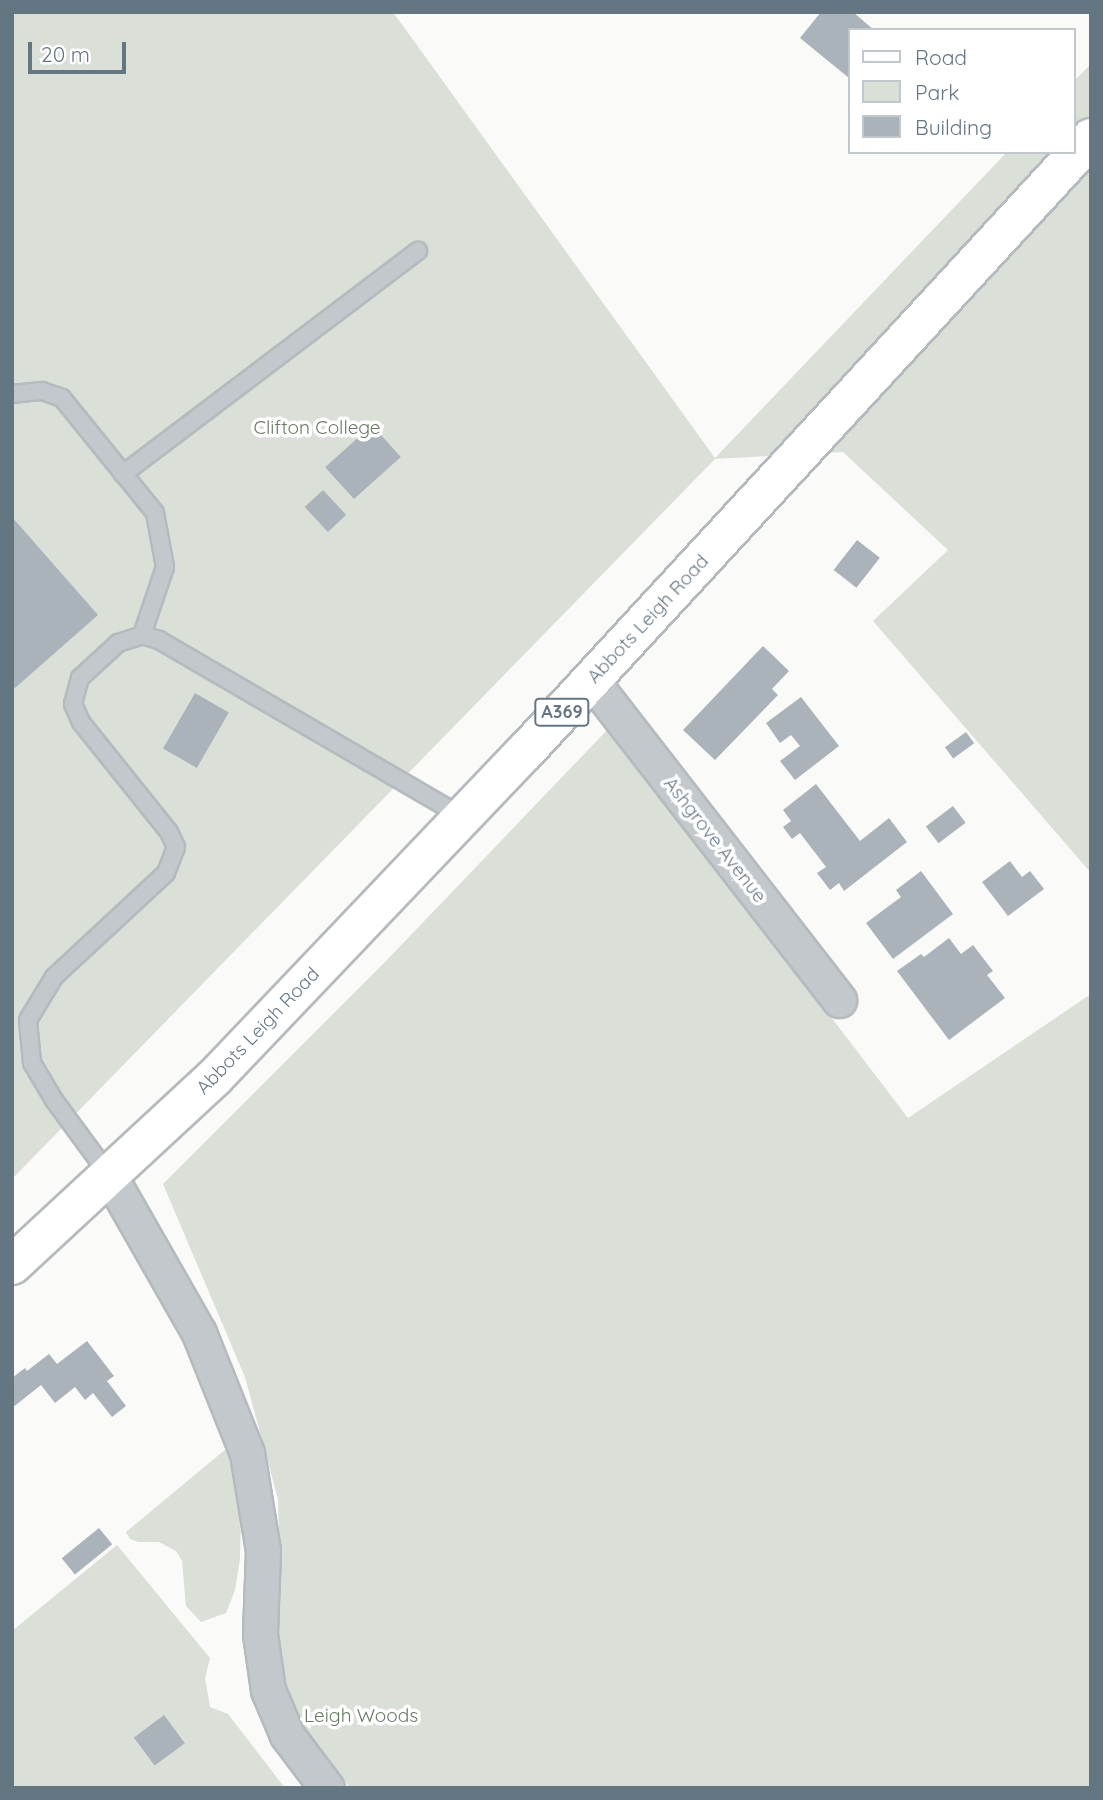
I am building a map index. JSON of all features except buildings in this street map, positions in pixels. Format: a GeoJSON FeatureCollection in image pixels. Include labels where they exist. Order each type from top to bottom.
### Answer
{"type":"FeatureCollection","features":[{"type":"Feature","properties":{"kind":"main road","name":"Abbots Leigh Road"},"geometry":{"type":"LineString","coordinates":[[12,1265],[215,1077],[591,680],[1091,138]]}},
{"type":"Feature","properties":{"kind":"street","name":"Ashgrove Avenue"},"geometry":{"type":"LineString","coordinates":[[591,680],[839,1000]]}},
{"type":"Feature","properties":{"kind":"street"},"geometry":{"type":"LineString","coordinates":[[109,1175],[199,1333],[247,1453],[263,1551],[260,1634],[268,1690],[287,1735],[327,1788]]}},
{"type":"Feature","properties":{"kind":"lane"},"geometry":{"type":"LineString","coordinates":[[123,474],[418,251]]}},
{"type":"Feature","properties":{"kind":"lane"},"geometry":{"type":"LineString","coordinates":[[12,394],[42,391],[62,398],[155,513],[165,567],[142,635]]}},
{"type":"Feature","properties":{"kind":"lane"},"geometry":{"type":"LineString","coordinates":[[109,1175],[54,1100],[32,1063],[28,1020],[54,977],[166,873],[176,847],[169,832],[81,722],[73,704],[80,678],[118,643],[142,635],[159,640],[463,817]]}},
{"type":"Feature","properties":{"kind":"green space","name":"Clifton College"},"geometry":{"type":"Polygon","coordinates":[[[12,12],[393,12],[715,458],[1005,154],[1075,154],[1075,80],[1091,64],[1091,873],[873,621],[948,550],[843,452],[715,459],[12,1179],[12,12]]]}},
{"type":"Feature","properties":{"kind":"green space","name":"Leigh Woods"},"geometry":{"type":"Polygon","coordinates":[[[610,727],[908,1118],[1091,994],[1091,1788],[350,1788],[289,1709],[275,1643],[281,1597],[278,1499],[245,1377],[163,1184],[386,961],[610,727]]]}},
{"type":"Feature","properties":{"kind":"green space"},"geometry":{"type":"Polygon","coordinates":[[[232,1444],[241,1512],[240,1559],[235,1590],[226,1613],[201,1622],[186,1606],[182,1561],[176,1551],[159,1542],[130,1539],[126,1532],[232,1444]]]}},
{"type":"Feature","properties":{"kind":"green space"},"geometry":{"type":"Polygon","coordinates":[[[117,1545],[210,1658],[205,1678],[210,1707],[228,1714],[285,1788],[12,1788],[12,1631],[117,1545]],[[164,1716],[134,1739],[155,1766],[185,1742],[164,1716]]]}}]}
